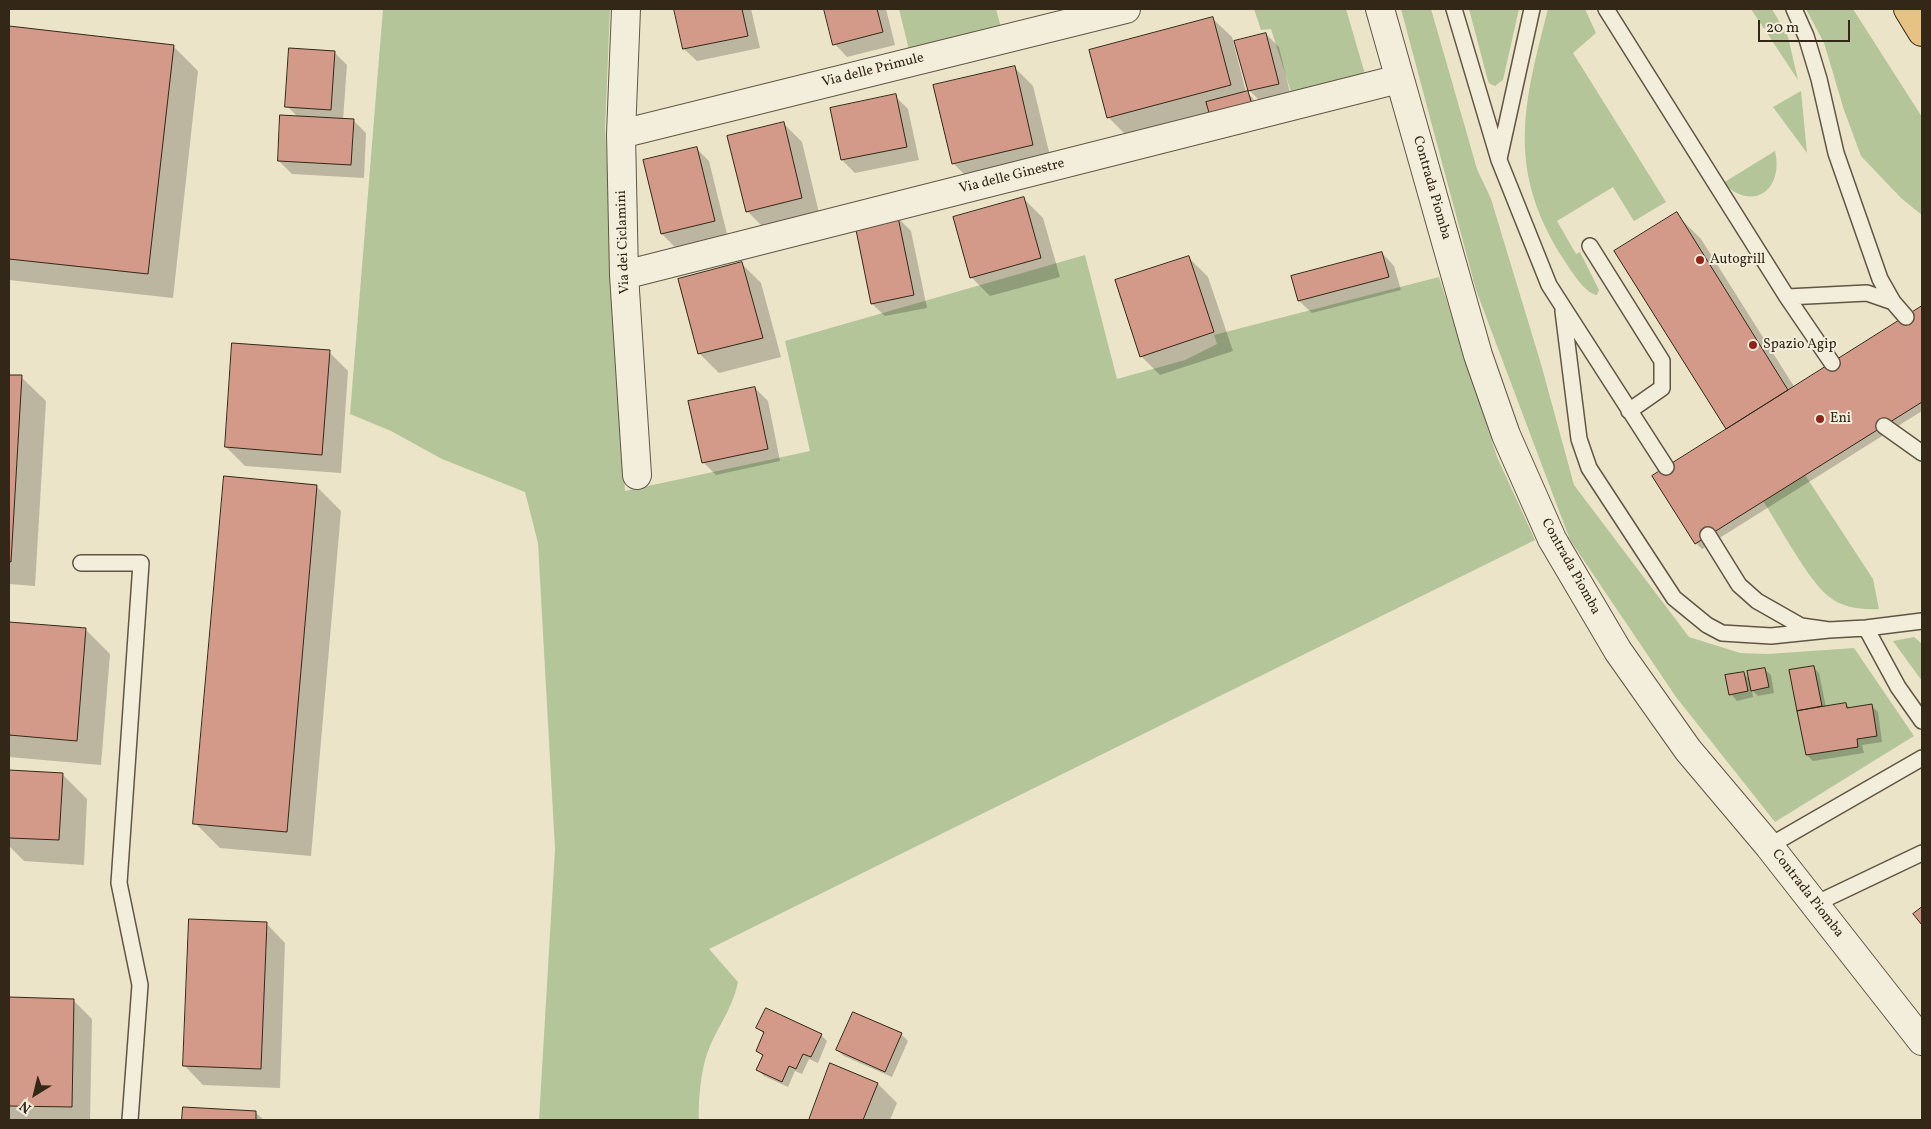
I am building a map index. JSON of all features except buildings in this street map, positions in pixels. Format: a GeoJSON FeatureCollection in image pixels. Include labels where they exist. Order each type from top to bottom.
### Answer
{"type":"FeatureCollection","features":[{"type":"Feature","properties":{"kind":"highway"},"geometry":{"type":"LineString","coordinates":[[1908,9],[1922,32]]}},
{"type":"Feature","properties":{"kind":"street","name":"Via dei Ciclamini"},"geometry":{"type":"LineString","coordinates":[[626,9],[621,134],[624,275],[637,475]]}},
{"type":"Feature","properties":{"kind":"street","name":"Via delle Primule"},"geometry":{"type":"LineString","coordinates":[[621,134],[1126,9]]}},
{"type":"Feature","properties":{"kind":"street","name":"Contrada Piomba"},"geometry":{"type":"LineString","coordinates":[[1380,9],[1478,355],[1506,436],[1552,539],[1618,651],[1688,750],[1769,846],[1922,1041]]}},
{"type":"Feature","properties":{"kind":"street","name":"Via delle Ginestre"},"geometry":{"type":"LineString","coordinates":[[624,275],[1400,79]]}},
{"type":"Feature","properties":{"kind":"lane"},"geometry":{"type":"LineString","coordinates":[[1454,9],[1499,160],[1549,284],[1666,467]]}},
{"type":"Feature","properties":{"kind":"lane"},"geometry":{"type":"LineString","coordinates":[[1499,160],[1532,9]]}},
{"type":"Feature","properties":{"kind":"lane"},"geometry":{"type":"LineString","coordinates":[[1606,9],[1787,297],[1832,362]]}},
{"type":"Feature","properties":{"kind":"lane"},"geometry":{"type":"LineString","coordinates":[[1794,9],[1806,36],[1819,79],[1836,153],[1880,279],[1893,302],[1906,317]]}},
{"type":"Feature","properties":{"kind":"lane"},"geometry":{"type":"LineString","coordinates":[[1590,246],[1662,361],[1662,388],[1629,411]]}},
{"type":"Feature","properties":{"kind":"lane"},"geometry":{"type":"LineString","coordinates":[[1787,297],[1867,293],[1893,302]]}},
{"type":"Feature","properties":{"kind":"lane"},"geometry":{"type":"LineString","coordinates":[[1563,308],[1580,440],[1589,468],[1674,598],[1707,625],[1722,633],[1771,636],[1922,621]]}},
{"type":"Feature","properties":{"kind":"lane"},"geometry":{"type":"LineString","coordinates":[[1884,426],[1922,453]]}},
{"type":"Feature","properties":{"kind":"lane"},"geometry":{"type":"LineString","coordinates":[[1708,536],[1739,585],[1757,601],[1801,626],[1828,630]]}},
{"type":"Feature","properties":{"kind":"lane"},"geometry":{"type":"LineString","coordinates":[[80,563],[141,562],[119,883],[140,985],[130,1120]]}},
{"type":"Feature","properties":{"kind":"lane"},"geometry":{"type":"LineString","coordinates":[[1866,628],[1898,687],[1922,721]]}},
{"type":"Feature","properties":{"kind":"lane"},"geometry":{"type":"LineString","coordinates":[[1769,846],[1922,758]]}},
{"type":"Feature","properties":{"kind":"lane"},"geometry":{"type":"LineString","coordinates":[[1815,904],[1922,853]]}},
{"type":"Feature","properties":{"kind":"green space"},"geometry":{"type":"Polygon","coordinates":[[[383,9],[610,9],[605,129],[625,491],[810,451],[785,341],[1085,255],[1117,379],[1185,360],[1217,344],[1214,335],[1439,277],[1497,457],[1535,540],[709,949],[738,982],[732,1002],[705,1061],[700,1087],[699,1120],[539,1120],[555,849],[538,543],[525,492],[442,459],[391,431],[350,414],[383,9]]]}},
{"type":"Feature","properties":{"kind":"green space"},"geometry":{"type":"Polygon","coordinates":[[[899,9],[996,9],[1002,31],[910,54],[899,9]]]}},
{"type":"Feature","properties":{"kind":"green space"},"geometry":{"type":"Polygon","coordinates":[[[1254,9],[1346,9],[1367,81],[1293,98],[1271,29],[1261,30],[1254,9]]]}},
{"type":"Feature","properties":{"kind":"green space"},"geometry":{"type":"Polygon","coordinates":[[[1401,9],[1431,9],[1477,169],[1491,199],[1541,364],[1574,485],[1689,637],[1740,653],[1768,654],[1854,648],[1914,736],[1775,822],[1676,697],[1570,540],[1476,290],[1401,9]]]}},
{"type":"Feature","properties":{"kind":"green space"},"geometry":{"type":"Polygon","coordinates":[[[1469,9],[1519,9],[1503,80],[1495,86],[1488,81],[1469,9]]]}},
{"type":"Feature","properties":{"kind":"green space"},"geometry":{"type":"Polygon","coordinates":[[[1548,9],[1585,9],[1596,33],[1573,53],[1666,202],[1634,221],[1613,187],[1557,221],[1576,254],[1580,252],[1599,290],[1597,295],[1587,290],[1564,260],[1546,227],[1534,196],[1527,167],[1525,137],[1527,107],[1532,76],[1548,9]]]}},
{"type":"Feature","properties":{"kind":"green space"},"geometry":{"type":"Polygon","coordinates":[[[1751,9],[1772,9],[1788,37],[1798,80],[1751,9]]]}},
{"type":"Feature","properties":{"kind":"green space"},"geometry":{"type":"Polygon","coordinates":[[[1806,9],[1853,9],[1922,117],[1922,215],[1902,199],[1861,156],[1844,110],[1824,43],[1806,9]]]}},
{"type":"Feature","properties":{"kind":"green space"},"geometry":{"type":"Polygon","coordinates":[[[1801,91],[1807,153],[1773,107],[1801,91]]]}},
{"type":"Feature","properties":{"kind":"green space"},"geometry":{"type":"Polygon","coordinates":[[[1775,151],[1777,165],[1775,176],[1771,186],[1764,192],[1755,196],[1745,196],[1735,192],[1723,183],[1775,151]]]}},
{"type":"Feature","properties":{"kind":"green space"},"geometry":{"type":"Polygon","coordinates":[[[1805,475],[1873,579],[1879,609],[1852,607],[1828,596],[1803,565],[1763,501],[1805,475]]]}},
{"type":"Feature","properties":{"kind":"green space"},"geometry":{"type":"Polygon","coordinates":[[[1914,637],[1922,644],[1922,681],[1893,641],[1914,637]]]}},
{"type":"Feature","properties":{"kind":"place","name":"Autogrill"},"geometry":{"type":"Point","coordinates":[1700,260]}},
{"type":"Feature","properties":{"kind":"place","name":"Spazio Agip"},"geometry":{"type":"Point","coordinates":[1753,345]}},
{"type":"Feature","properties":{"kind":"place","name":"Eni"},"geometry":{"type":"Point","coordinates":[1820,419]}}]}
